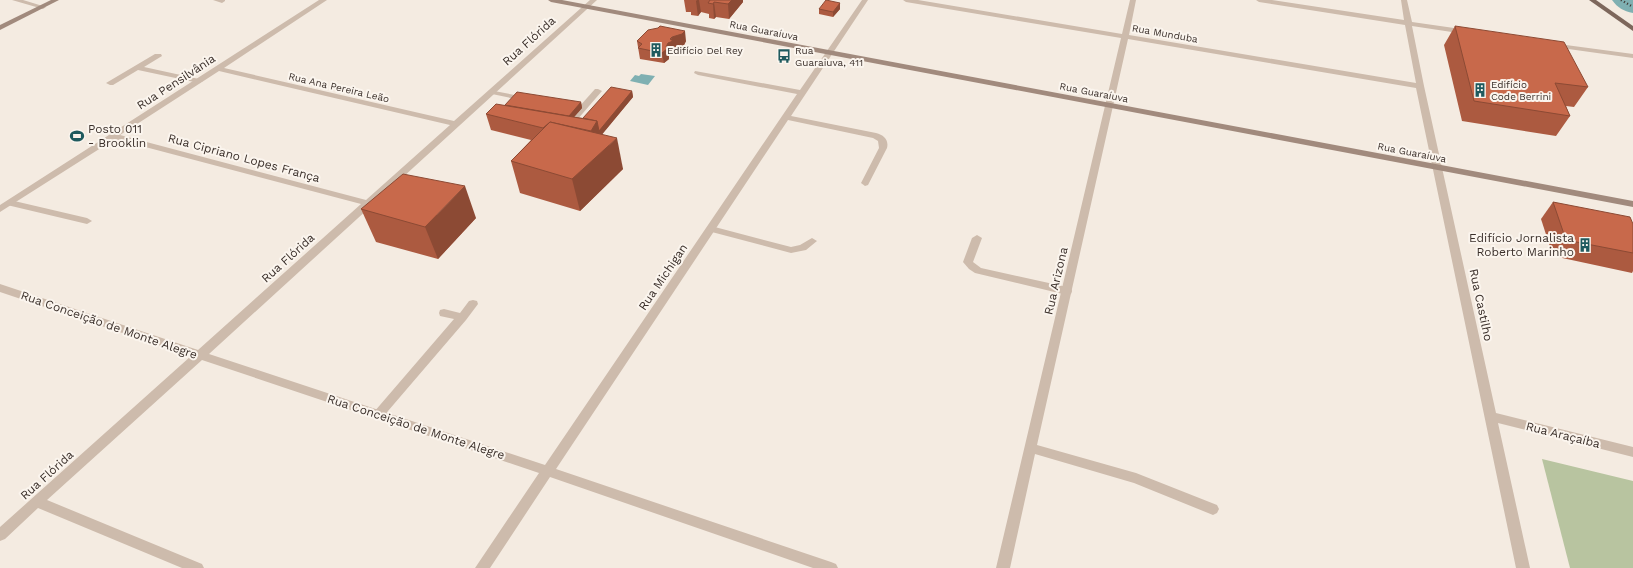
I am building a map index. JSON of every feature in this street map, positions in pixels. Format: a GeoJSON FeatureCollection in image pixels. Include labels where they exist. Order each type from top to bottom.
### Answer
{"type":"FeatureCollection","features":[{"type":"Feature","properties":{"kind":"main road"},"geometry":{"type":"LineString","coordinates":[[1592,0],[1633,28]]}},
{"type":"Feature","properties":{"kind":"street"},"geometry":{"type":"LineString","coordinates":[[15,0],[43,7]]}},
{"type":"Feature","properties":{"kind":"street"},"geometry":{"type":"LineString","coordinates":[[0,28],[56,0]]}},
{"type":"Feature","properties":{"kind":"street","name":"Rua Pensilvânia"},"geometry":{"type":"LineString","coordinates":[[0,209],[324,0]]}},
{"type":"Feature","properties":{"kind":"street","name":"Rua Guaraíuva"},"geometry":{"type":"LineString","coordinates":[[551,0],[590,3],[830,53],[1633,204]]}},
{"type":"Feature","properties":{"kind":"street","name":"Rua Michigan"},"geometry":{"type":"LineString","coordinates":[[482,568],[865,0]]}},
{"type":"Feature","properties":{"kind":"street","name":"Rua Munduba"},"geometry":{"type":"LineString","coordinates":[[906,0],[1420,86]]}},
{"type":"Feature","properties":{"kind":"street","name":"Rua Arizona"},"geometry":{"type":"LineString","coordinates":[[1003,568],[1133,0]]}},
{"type":"Feature","properties":{"kind":"street"},"geometry":{"type":"LineString","coordinates":[[1259,0],[1470,32]]}},
{"type":"Feature","properties":{"kind":"street","name":"Rua Castilho"},"geometry":{"type":"LineString","coordinates":[[1404,0],[1420,86],[1439,168],[1523,568]]}},
{"type":"Feature","properties":{"kind":"street","name":"Rua Flórida"},"geometry":{"type":"LineString","coordinates":[[0,535],[590,3]]}},
{"type":"Feature","properties":{"kind":"street"},"geometry":{"type":"LineString","coordinates":[[1547,44],[1633,56]]}},
{"type":"Feature","properties":{"kind":"street"},"geometry":{"type":"LineString","coordinates":[[110,83],[158,56]]}},
{"type":"Feature","properties":{"kind":"street"},"geometry":{"type":"LineString","coordinates":[[137,68],[199,81]]}},
{"type":"Feature","properties":{"kind":"street","name":"Rua Ana Pereira Leão"},"geometry":{"type":"LineString","coordinates":[[218,69],[456,124]]}},
{"type":"Feature","properties":{"kind":"street"},"geometry":{"type":"LineString","coordinates":[[698,73],[802,94]]}},
{"type":"Feature","properties":{"kind":"street"},"geometry":{"type":"LineString","coordinates":[[567,125],[579,108],[598,91]]}},
{"type":"Feature","properties":{"kind":"street"},"geometry":{"type":"LineString","coordinates":[[492,92],[533,100]]}},
{"type":"Feature","properties":{"kind":"street"},"geometry":{"type":"LineString","coordinates":[[786,117],[876,136],[882,139],[884,144],[883,148],[865,183]]}},
{"type":"Feature","properties":{"kind":"street","name":"Rua Cipriano Lopes França"},"geometry":{"type":"LineString","coordinates":[[114,136],[368,203]]}},
{"type":"Feature","properties":{"kind":"street"},"geometry":{"type":"LineString","coordinates":[[10,202],[87,221]]}},
{"type":"Feature","properties":{"kind":"street"},"geometry":{"type":"LineString","coordinates":[[711,228],[791,250],[803,248],[812,241]]}},
{"type":"Feature","properties":{"kind":"street"},"geometry":{"type":"LineString","coordinates":[[977,238],[968,262],[978,271],[1067,291]]}},
{"type":"Feature","properties":{"kind":"street","name":"Rua Conceição de Monte Alegre"},"geometry":{"type":"LineString","coordinates":[[0,288],[547,470],[831,568]]}},
{"type":"Feature","properties":{"kind":"street"},"geometry":{"type":"LineString","coordinates":[[378,415],[473,304]]}},
{"type":"Feature","properties":{"kind":"street"},"geometry":{"type":"LineString","coordinates":[[444,313],[462,317]]}},
{"type":"Feature","properties":{"kind":"street","name":"Rua Araçaíba"},"geometry":{"type":"LineString","coordinates":[[1492,417],[1633,452]]}},
{"type":"Feature","properties":{"kind":"street"},"geometry":{"type":"LineString","coordinates":[[1031,448],[1136,478],[1213,509]]}},
{"type":"Feature","properties":{"kind":"street"},"geometry":{"type":"LineString","coordinates":[[37,502],[197,568]]}},
{"type":"Feature","properties":{"kind":"green space"},"geometry":{"type":"Polygon","coordinates":[[[1542,459],[1633,481],[1633,568],[1570,568],[1542,459]]]}},
{"type":"Feature","properties":{"kind":"water"},"geometry":{"type":"Polygon","coordinates":[[[641,74],[655,76],[648,85],[630,81],[635,75],[639,76],[641,74]]]}},
{"type":"Feature","properties":{"kind":"building"},"geometry":{"type":"Polygon","coordinates":[[[710,0],[732,0],[728,4],[714,2],[713,4],[708,3],[710,0]]]}},
{"type":"Feature","properties":{"kind":"building"},"geometry":{"type":"Polygon","coordinates":[[[826,0],[840,3],[833,12],[819,9],[826,0]]]}},
{"type":"Feature","properties":{"kind":"building"},"geometry":{"type":"Polygon","coordinates":[[[660,26],[685,31],[682,34],[672,37],[670,39],[673,41],[668,43],[666,47],[668,48],[662,53],[638,48],[642,44],[637,41],[648,30],[658,28],[660,26]]]}},
{"type":"Feature","properties":{"kind":"building"},"geometry":{"type":"Polygon","coordinates":[[[1455,26],[1564,42],[1588,87],[1555,83],[1570,116],[1474,101],[1455,26]]]}},
{"type":"Feature","properties":{"kind":"building"},"geometry":{"type":"Polygon","coordinates":[[[611,87],[632,91],[599,131],[597,121],[583,118],[611,87]]]}},
{"type":"Feature","properties":{"kind":"building"},"geometry":{"type":"Polygon","coordinates":[[[517,92],[581,102],[569,116],[505,105],[517,92]]]}},
{"type":"Feature","properties":{"kind":"building"},"geometry":{"type":"Polygon","coordinates":[[[496,104],[597,121],[591,131],[550,122],[543,128],[486,114],[496,104]]]}},
{"type":"Feature","properties":{"kind":"building"},"geometry":{"type":"Polygon","coordinates":[[[550,122],[617,138],[572,179],[511,161],[550,122]]]}},
{"type":"Feature","properties":{"kind":"building"},"geometry":{"type":"Polygon","coordinates":[[[403,174],[465,186],[425,227],[361,209],[403,174]]]}},
{"type":"Feature","properties":{"kind":"building"},"geometry":{"type":"Polygon","coordinates":[[[1553,202],[1630,217],[1633,224],[1633,253],[1566,240],[1553,202]]]}},
{"type":"Feature","properties":{"kind":"waterway"},"geometry":{"type":"LineString","coordinates":[[1626,0],[1633,5]]}},
{"type":"Feature","properties":{"kind":"railway"},"geometry":{"type":"LineString","coordinates":[[1621,0],[1633,7]]}},
{"type":"Feature","properties":{"kind":"place","name":"Edifício Del Rey"},"geometry":{"type":"Point","coordinates":[656,50]}},
{"type":"Feature","properties":{"kind":"place","name":"Rua Guaraiuva, 411"},"geometry":{"type":"Point","coordinates":[784,56]}},
{"type":"Feature","properties":{"kind":"place","name":"Edifício Code Berrini"},"geometry":{"type":"Point","coordinates":[1480,90]}},
{"type":"Feature","properties":{"kind":"place","name":"Posto 011 - Brooklin"},"geometry":{"type":"Point","coordinates":[77,136]}},
{"type":"Feature","properties":{"kind":"place","name":"Edifício Jornalista Roberto Marinho"},"geometry":{"type":"Point","coordinates":[1585,245]}}]}
